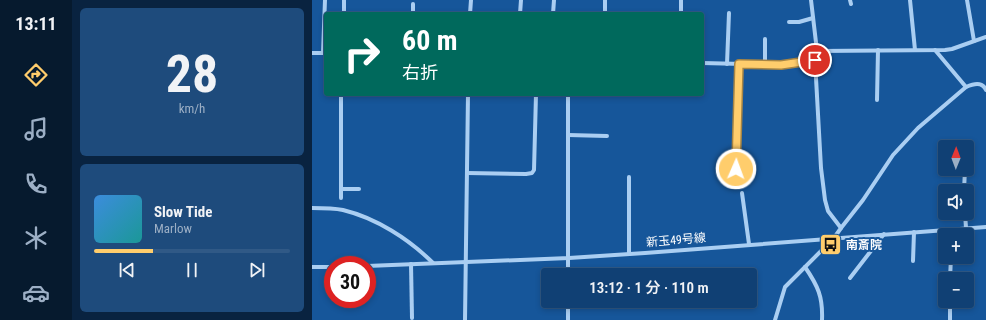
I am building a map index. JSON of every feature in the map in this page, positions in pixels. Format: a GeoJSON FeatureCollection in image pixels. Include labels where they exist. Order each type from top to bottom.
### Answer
{"type":"FeatureCollection","features":[{"type":"Feature","properties":{"kind":"street"},"geometry":{"type":"LineString","coordinates":[[325,0],[325,12]]}},
{"type":"Feature","properties":{"kind":"street"},"geometry":{"type":"LineString","coordinates":[[344,0],[344,12]]}},
{"type":"Feature","properties":{"kind":"street"},"geometry":{"type":"LineString","coordinates":[[470,12],[471,0]]}},
{"type":"Feature","properties":{"kind":"street"},"geometry":{"type":"LineString","coordinates":[[520,12],[521,0]]}},
{"type":"Feature","properties":{"kind":"street"},"geometry":{"type":"LineString","coordinates":[[553,12],[554,0]]}},
{"type":"Feature","properties":{"kind":"street"},"geometry":{"type":"LineString","coordinates":[[605,0],[605,12]]}},
{"type":"Feature","properties":{"kind":"street"},"geometry":{"type":"LineString","coordinates":[[681,0],[681,12]]}},
{"type":"Feature","properties":{"kind":"street"},"geometry":{"type":"LineString","coordinates":[[811,0],[817,51],[815,60],[821,168],[825,200],[828,211],[841,228]]}},
{"type":"Feature","properties":{"kind":"street"},"geometry":{"type":"LineString","coordinates":[[910,0],[915,50]]}},
{"type":"Feature","properties":{"kind":"street"},"geometry":{"type":"LineString","coordinates":[[967,0],[974,41]]}},
{"type":"Feature","properties":{"kind":"street"},"geometry":{"type":"LineString","coordinates":[[413,4],[413,12]]}},
{"type":"Feature","properties":{"kind":"street"},"geometry":{"type":"LineString","coordinates":[[727,64],[729,13]]}},
{"type":"Feature","properties":{"kind":"street"},"geometry":{"type":"LineString","coordinates":[[789,22],[799,22],[813,18]]}},
{"type":"Feature","properties":{"kind":"street"},"geometry":{"type":"LineString","coordinates":[[817,51],[952,49],[986,37]]}},
{"type":"Feature","properties":{"kind":"street"},"geometry":{"type":"LineString","coordinates":[[765,39],[765,65]]}},
{"type":"Feature","properties":{"kind":"street"},"geometry":{"type":"LineString","coordinates":[[877,100],[878,50]]}},
{"type":"Feature","properties":{"kind":"street"},"geometry":{"type":"LineString","coordinates":[[935,50],[966,87]]}},
{"type":"Feature","properties":{"kind":"street"},"geometry":{"type":"LineString","coordinates":[[312,53],[324,53]]}},
{"type":"Feature","properties":{"kind":"street"},"geometry":{"type":"LineString","coordinates":[[704,63],[781,65],[815,60]]}},
{"type":"Feature","properties":{"kind":"street"},"geometry":{"type":"LineString","coordinates":[[736,169],[739,64]]}},
{"type":"Feature","properties":{"kind":"street"},"geometry":{"type":"LineString","coordinates":[[775,320],[785,287],[834,238],[863,200],[893,155],[918,128],[966,87],[981,84],[986,90]]}},
{"type":"Feature","properties":{"kind":"street"},"geometry":{"type":"LineString","coordinates":[[341,96],[341,198]]}},
{"type":"Feature","properties":{"kind":"street"},"geometry":{"type":"LineString","coordinates":[[466,320],[468,96]]}},
{"type":"Feature","properties":{"kind":"street"},"geometry":{"type":"LineString","coordinates":[[467,173],[532,173],[534,170],[536,96]]}},
{"type":"Feature","properties":{"kind":"street"},"geometry":{"type":"LineString","coordinates":[[568,96],[568,268]]}},
{"type":"Feature","properties":{"kind":"street"},"geometry":{"type":"LineString","coordinates":[[568,135],[607,136]]}},
{"type":"Feature","properties":{"kind":"street"},"geometry":{"type":"LineString","coordinates":[[629,177],[629,254]]}},
{"type":"Feature","properties":{"kind":"street"},"geometry":{"type":"LineString","coordinates":[[341,189],[359,189]]}},
{"type":"Feature","properties":{"kind":"street"},"geometry":{"type":"LineString","coordinates":[[742,193],[749,244]]}},
{"type":"Feature","properties":{"kind":"street"},"geometry":{"type":"LineString","coordinates":[[312,208],[342,210],[356,214],[380,225],[420,251],[432,263]]}},
{"type":"Feature","properties":{"kind":"street"},"geometry":{"type":"LineString","coordinates":[[965,220],[966,228]]}},
{"type":"Feature","properties":{"kind":"street","name":"新玉49号線"},"geometry":{"type":"LineString","coordinates":[[966,228],[986,227]]}},
{"type":"Feature","properties":{"kind":"street","name":"新玉49号線"},"geometry":{"type":"LineString","coordinates":[[376,266],[569,258],[938,230]]}},
{"type":"Feature","properties":{"kind":"street"},"geometry":{"type":"LineString","coordinates":[[913,261],[914,232]]}},
{"type":"Feature","properties":{"kind":"street"},"geometry":{"type":"LineString","coordinates":[[850,278],[884,234]]}},
{"type":"Feature","properties":{"kind":"street"},"geometry":{"type":"LineString","coordinates":[[411,264],[412,318]]}},
{"type":"Feature","properties":{"kind":"street"},"geometry":{"type":"LineString","coordinates":[[312,267],[324,267]]}},
{"type":"Feature","properties":{"kind":"street"},"geometry":{"type":"LineString","coordinates":[[805,267],[818,288],[821,302],[822,320]]}},
{"type":"Feature","properties":{"kind":"street"},"geometry":{"type":"LineString","coordinates":[[568,308],[568,320]]}},
{"type":"Feature","properties":{"kind":"street"},"geometry":{"type":"LineString","coordinates":[[950,308],[950,320]]}},
{"type":"Feature","properties":{"kind":"place","name":"南斎院"},"geometry":{"type":"Point","coordinates":[830,245]}},
{"type":"Feature","properties":{"kind":"route"},"geometry":{"type":"LineString","coordinates":[[736,169],[739,64],[781,65],[815,60]]}}]}
